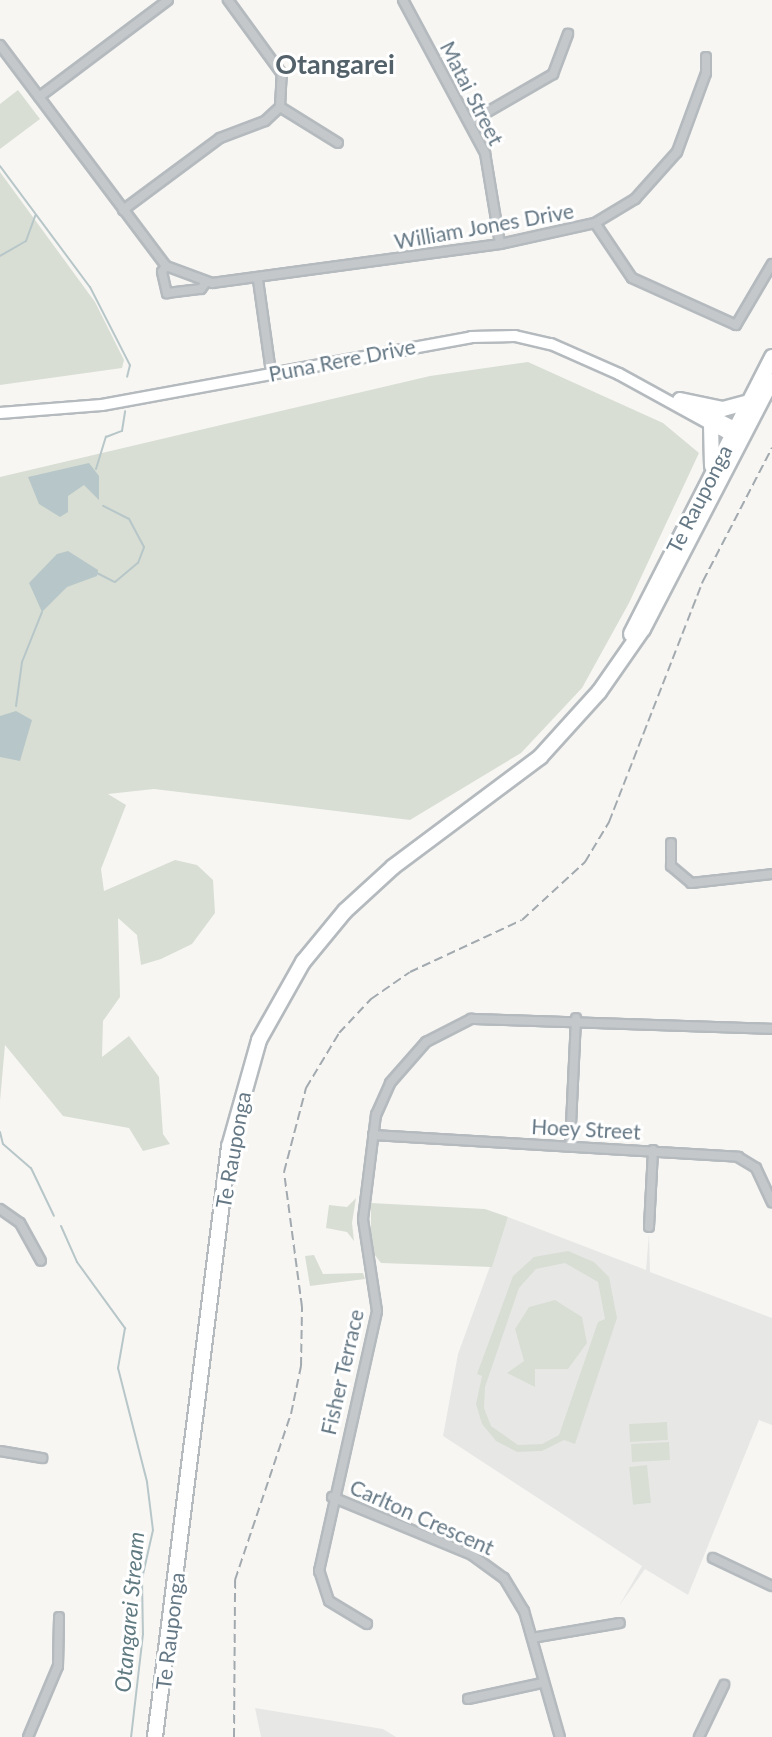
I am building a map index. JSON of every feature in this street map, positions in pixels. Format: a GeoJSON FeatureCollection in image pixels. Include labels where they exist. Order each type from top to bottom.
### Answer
{"type":"FeatureCollection","features":[{"type":"Feature","properties":{"kind":"highway","name":"Te Rauponga"},"geometry":{"type":"LineString","coordinates":[[630,642],[643,629],[738,434],[749,402],[772,357]]}},
{"type":"Feature","properties":{"kind":"highway","name":"Te Rauponga"},"geometry":{"type":"LineString","coordinates":[[155,1737],[229,1147],[260,1040],[303,962],[345,911],[393,867],[551,747],[599,692],[630,642],[709,480],[772,380]]}},
{"type":"Feature","properties":{"kind":"highway"},"geometry":{"type":"LineString","coordinates":[[677,401],[723,409],[749,402]]}},
{"type":"Feature","properties":{"kind":"highway"},"geometry":{"type":"LineString","coordinates":[[709,480],[711,425]]}},
{"type":"Feature","properties":{"kind":"main road","name":"Puna Rere Drive"},"geometry":{"type":"LineString","coordinates":[[0,413],[102,405],[471,337],[515,336],[567,350],[677,401],[738,434]]}},
{"type":"Feature","properties":{"kind":"main road","name":"Puna Rere Drive"},"geometry":{"type":"LineString","coordinates":[[677,401],[711,425],[738,434]]}},
{"type":"Feature","properties":{"kind":"street"},"geometry":{"type":"LineString","coordinates":[[39,97],[168,0]]}},
{"type":"Feature","properties":{"kind":"street"},"geometry":{"type":"LineString","coordinates":[[123,210],[206,148],[265,122],[280,107],[282,74],[228,0]]}},
{"type":"Feature","properties":{"kind":"street","name":"Matai Street"},"geometry":{"type":"LineString","coordinates":[[403,0],[485,153],[500,244]]}},
{"type":"Feature","properties":{"kind":"street"},"geometry":{"type":"LineString","coordinates":[[470,122],[553,74],[568,34]]}},
{"type":"Feature","properties":{"kind":"street"},"geometry":{"type":"LineString","coordinates":[[0,45],[166,266]]}},
{"type":"Feature","properties":{"kind":"street","name":"William Jones Drive"},"geometry":{"type":"LineString","coordinates":[[207,282],[201,289],[167,293],[162,272],[166,266],[207,282],[258,280],[500,244],[595,223],[635,200],[677,152],[706,73],[706,57]]}},
{"type":"Feature","properties":{"kind":"street"},"geometry":{"type":"LineString","coordinates":[[280,107],[338,143]]}},
{"type":"Feature","properties":{"kind":"street"},"geometry":{"type":"LineString","coordinates":[[595,223],[632,278],[736,325],[772,264]]}},
{"type":"Feature","properties":{"kind":"street"},"geometry":{"type":"LineString","coordinates":[[258,280],[271,373]]}},
{"type":"Feature","properties":{"kind":"street"},"geometry":{"type":"LineString","coordinates":[[672,843],[671,866],[686,881],[772,874]]}},
{"type":"Feature","properties":{"kind":"street","name":"Fisher Terrace"},"geometry":{"type":"LineString","coordinates":[[367,1624],[332,1604],[320,1582],[332,1497],[377,1311],[363,1234],[373,1135],[390,1083],[406,1060],[445,1030],[471,1018],[499,1016],[576,1018],[772,1029]]}},
{"type":"Feature","properties":{"kind":"street"},"geometry":{"type":"LineString","coordinates":[[570,1146],[576,1018]]}},
{"type":"Feature","properties":{"kind":"street","name":"Hoey Street"},"geometry":{"type":"LineString","coordinates":[[373,1135],[654,1150],[738,1157],[756,1168],[772,1203]]}},
{"type":"Feature","properties":{"kind":"street"},"geometry":{"type":"LineString","coordinates":[[649,1227],[654,1150]]}},
{"type":"Feature","properties":{"kind":"street"},"geometry":{"type":"LineString","coordinates":[[0,1209],[20,1223],[41,1260]]}},
{"type":"Feature","properties":{"kind":"street"},"geometry":{"type":"LineString","coordinates":[[0,1451],[42,1458]]}},
{"type":"Feature","properties":{"kind":"street","name":"Carlton Crescent"},"geometry":{"type":"LineString","coordinates":[[332,1497],[483,1561],[519,1599],[532,1638],[542,1683],[560,1737]]}},
{"type":"Feature","properties":{"kind":"street"},"geometry":{"type":"LineString","coordinates":[[713,1558],[772,1585]]}},
{"type":"Feature","properties":{"kind":"street"},"geometry":{"type":"LineString","coordinates":[[28,1737],[58,1666],[59,1617]]}},
{"type":"Feature","properties":{"kind":"street"},"geometry":{"type":"LineString","coordinates":[[532,1638],[620,1623]]}},
{"type":"Feature","properties":{"kind":"street"},"geometry":{"type":"LineString","coordinates":[[468,1699],[542,1683]]}},
{"type":"Feature","properties":{"kind":"street"},"geometry":{"type":"LineString","coordinates":[[699,1737],[724,1685]]}},
{"type":"Feature","properties":{"kind":"shaded area"},"geometry":{"type":"Polygon","coordinates":[[[18,90],[40,119],[0,149],[0,104],[18,90]]]}},
{"type":"Feature","properties":{"kind":"shaded area"},"geometry":{"type":"Polygon","coordinates":[[[0,172],[95,302],[124,360],[122,368],[0,385],[0,172]]]}},
{"type":"Feature","properties":{"kind":"shaded area"},"geometry":{"type":"Polygon","coordinates":[[[528,362],[663,423],[699,453],[629,603],[582,688],[521,753],[410,820],[154,789],[108,794],[126,805],[101,869],[104,891],[175,860],[197,865],[213,880],[215,913],[192,944],[161,959],[141,965],[137,935],[118,918],[120,997],[103,1021],[102,1057],[129,1036],[159,1077],[163,1134],[170,1144],[143,1151],[129,1128],[63,1116],[5,1045],[0,1101],[0,477],[430,376],[528,362]]]}},
{"type":"Feature","properties":{"kind":"shaded area"},"geometry":{"type":"Polygon","coordinates":[[[89,463],[99,476],[99,500],[84,485],[68,496],[68,512],[60,517],[39,504],[28,477],[89,463]]]}},
{"type":"Feature","properties":{"kind":"shaded area"},"geometry":{"type":"Polygon","coordinates":[[[68,551],[98,570],[97,576],[67,587],[42,612],[29,583],[57,554],[68,551]]]}},
{"type":"Feature","properties":{"kind":"shaded area"},"geometry":{"type":"Polygon","coordinates":[[[16,711],[32,720],[20,761],[0,757],[0,716],[16,711]]]}},
{"type":"Feature","properties":{"kind":"shaded area"},"geometry":{"type":"Polygon","coordinates":[[[356,1198],[352,1223],[354,1241],[347,1232],[326,1228],[329,1205],[347,1207],[356,1198]]]}},
{"type":"Feature","properties":{"kind":"shaded area"},"geometry":{"type":"Polygon","coordinates":[[[371,1203],[485,1209],[508,1217],[492,1267],[381,1263],[371,1250],[371,1203]]]}},
{"type":"Feature","properties":{"kind":"shaded area"},"geometry":{"type":"Polygon","coordinates":[[[508,1217],[646,1270],[649,1233],[650,1272],[772,1318],[772,1425],[759,1420],[688,1595],[645,1569],[619,1606],[642,1566],[443,1436],[458,1354],[508,1217]]]}},
{"type":"Feature","properties":{"kind":"shaded area"},"geometry":{"type":"Polygon","coordinates":[[[568,1251],[594,1262],[609,1277],[617,1318],[575,1444],[564,1440],[542,1451],[517,1452],[496,1441],[482,1424],[476,1404],[482,1376],[477,1374],[513,1276],[534,1257],[568,1251]],[[565,1263],[536,1269],[519,1288],[485,1387],[484,1408],[491,1426],[518,1445],[542,1444],[559,1435],[598,1322],[605,1319],[598,1282],[565,1263]]]}},
{"type":"Feature","properties":{"kind":"shaded area"},"geometry":{"type":"Polygon","coordinates":[[[314,1255],[323,1274],[363,1273],[365,1279],[310,1286],[305,1256],[314,1255]]]}},
{"type":"Feature","properties":{"kind":"shaded area"},"geometry":{"type":"Polygon","coordinates":[[[555,1300],[582,1317],[587,1343],[568,1369],[535,1369],[535,1387],[507,1373],[524,1361],[515,1329],[529,1307],[555,1300]]]}},
{"type":"Feature","properties":{"kind":"shaded area"},"geometry":{"type":"Polygon","coordinates":[[[667,1422],[668,1440],[630,1442],[629,1424],[667,1422]]]}},
{"type":"Feature","properties":{"kind":"shaded area"},"geometry":{"type":"Polygon","coordinates":[[[669,1442],[670,1460],[632,1462],[631,1444],[669,1442]]]}},
{"type":"Feature","properties":{"kind":"shaded area"},"geometry":{"type":"Polygon","coordinates":[[[647,1465],[651,1503],[633,1505],[629,1467],[647,1465]]]}},
{"type":"Feature","properties":{"kind":"shaded area"},"geometry":{"type":"Polygon","coordinates":[[[255,1708],[383,1729],[396,1737],[261,1737],[255,1708]]]}},
{"type":"Feature","properties":{"kind":"waterway","name":"Otangarei Stream"},"geometry":{"type":"LineString","coordinates":[[0,166],[90,287],[130,365],[127,377]]}},
{"type":"Feature","properties":{"kind":"waterway"},"geometry":{"type":"LineString","coordinates":[[0,256],[26,241],[35,216]]}},
{"type":"Feature","properties":{"kind":"waterway","name":"Otangarei Stream"},"geometry":{"type":"LineString","coordinates":[[96,469],[106,437],[122,431],[125,411]]}},
{"type":"Feature","properties":{"kind":"waterway","name":"Otangarei Stream"},"geometry":{"type":"LineString","coordinates":[[97,573],[115,582],[138,563],[144,547],[129,519],[103,506]]}},
{"type":"Feature","properties":{"kind":"waterway","name":"Otangarei Stream"},"geometry":{"type":"LineString","coordinates":[[16,706],[22,662],[42,612]]}},
{"type":"Feature","properties":{"kind":"waterway","name":"Otangarei Stream"},"geometry":{"type":"LineString","coordinates":[[0,1132],[3,1144],[31,1168],[54,1216]]}},
{"type":"Feature","properties":{"kind":"waterway","name":"Otangarei Stream"},"geometry":{"type":"LineString","coordinates":[[61,1226],[77,1262],[125,1328],[118,1368],[147,1482],[153,1530],[142,1579],[143,1634],[131,1737]]}},
{"type":"Feature","properties":{"kind":"railway"},"geometry":{"type":"LineString","coordinates":[[234,1737],[235,1580],[291,1414],[301,1366],[302,1307],[284,1172],[306,1088],[339,1033],[371,999],[410,972],[522,920],[585,862],[609,822],[703,581],[772,448]]}},
{"type":"Feature","properties":{"kind":"district","name":"Otangarei"},"geometry":{"type":"Point","coordinates":[335,64]}}]}
